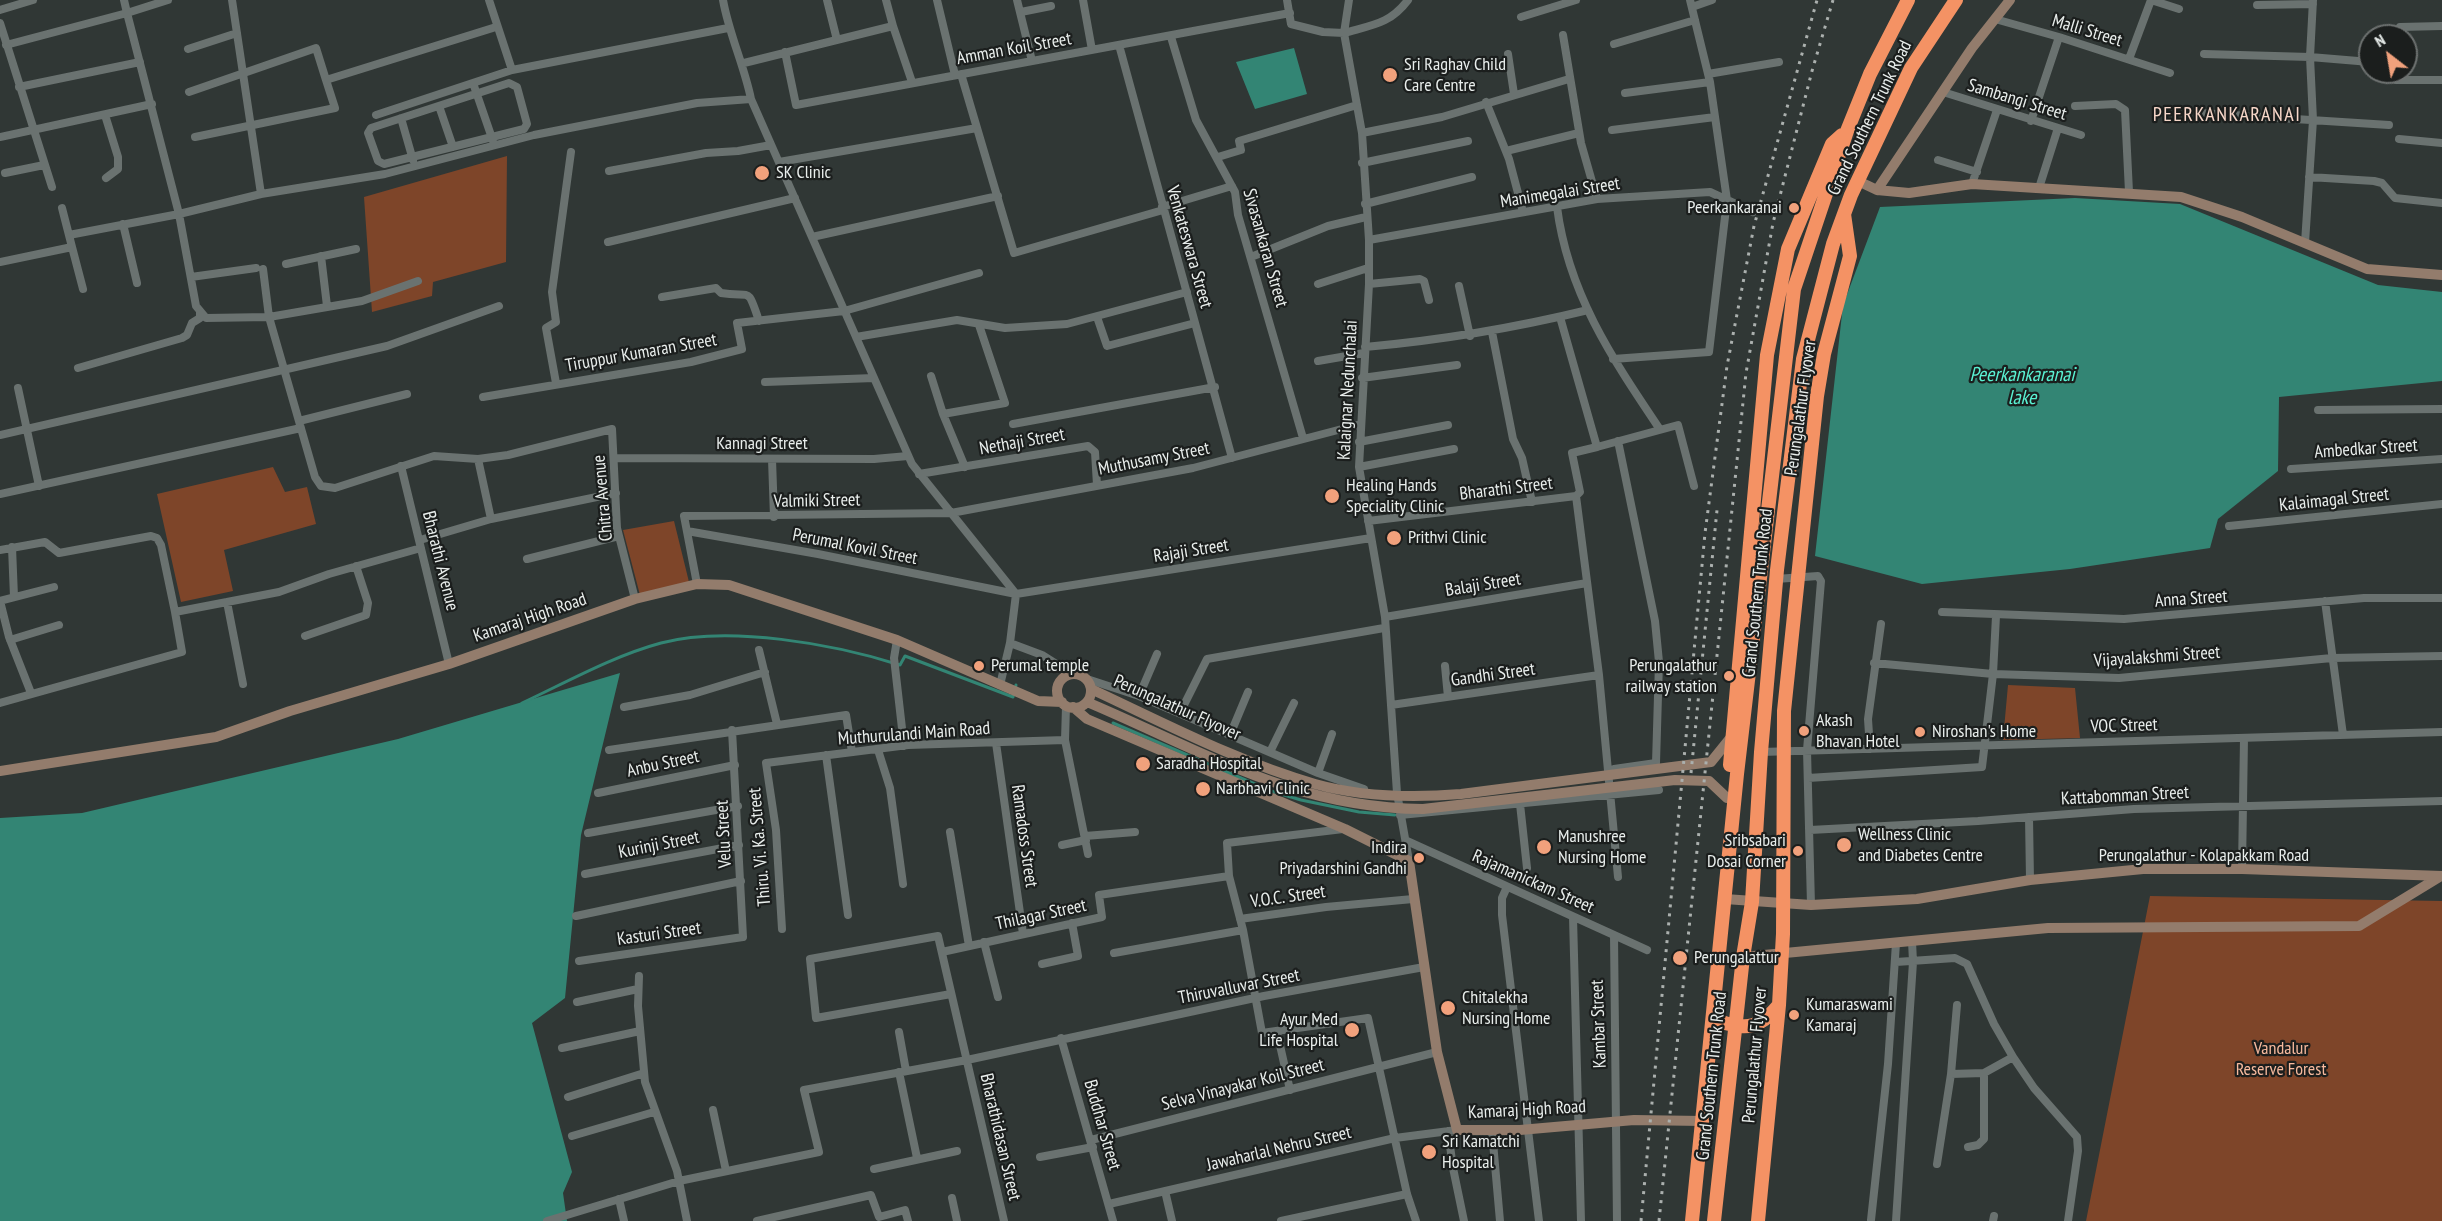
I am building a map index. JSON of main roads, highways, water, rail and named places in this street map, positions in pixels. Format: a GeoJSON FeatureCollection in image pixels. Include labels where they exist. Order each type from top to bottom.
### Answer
{"type":"FeatureCollection","features":[{"type":"Feature","properties":{"kind":"highway","name":"Grand Southern Trunk Road"},"geometry":{"type":"LineString","coordinates":[[1692,1221],[1725,899],[1794,289],[1847,131],[1870,74],[1908,0]]}},
{"type":"Feature","properties":{"kind":"highway","name":"Grand Southern Trunk Road"},"geometry":{"type":"LineString","coordinates":[[1714,1221],[1743,957],[1752,902],[1761,752],[1776,579],[1803,359],[1833,244],[1858,181],[1911,68],[1956,0]]}},
{"type":"Feature","properties":{"kind":"highway","name":"Perungalathur Flyover"},"geometry":{"type":"LineString","coordinates":[[1683,1221],[1710,996],[1767,355],[1782,270],[1832,144],[1847,131]]}},
{"type":"Feature","properties":{"kind":"highway","name":"Perungalathur Flyover"},"geometry":{"type":"LineString","coordinates":[[1758,1221],[1779,1005],[1783,934],[1784,711],[1817,396],[1824,354],[1850,256],[1844,214]]}},
{"type":"Feature","properties":{"kind":"highway"},"geometry":{"type":"LineString","coordinates":[[1734,712],[1750,699],[1761,696],[1775,700],[1784,711]]}},
{"type":"Feature","properties":{"kind":"highway"},"geometry":{"type":"LineString","coordinates":[[1710,996],[1719,1021],[1740,1028],[1766,1021],[1779,1005]]}},
{"type":"Feature","properties":{"kind":"water"},"geometry":{"type":"Polygon","coordinates":[[[1294,48],[1307,94],[1255,109],[1236,62],[1294,48]]]}},
{"type":"Feature","properties":{"kind":"water","name":"Peerkankaranai lake"},"geometry":{"type":"Polygon","coordinates":[[[2075,198],[2180,204],[2378,285],[2442,292],[2442,381],[2279,397],[2278,471],[2218,519],[2210,548],[2070,569],[1922,584],[1815,556],[1843,305],[1880,207],[2075,198]]]}},
{"type":"Feature","properties":{"kind":"water"},"geometry":{"type":"Polygon","coordinates":[[[620,673],[581,835],[565,998],[532,1023],[572,1172],[563,1193],[567,1221],[0,1221],[0,818],[82,813],[398,739],[620,673]]]}},
{"type":"Feature","properties":{"kind":"waterway"},"geometry":{"type":"LineString","coordinates":[[522,703],[590,670],[643,648],[688,638],[718,636],[781,639],[813,644],[900,665],[905,656],[1013,697],[1016,685]]}},
{"type":"Feature","properties":{"kind":"waterway"},"geometry":{"type":"LineString","coordinates":[[1113,723],[1271,791],[1359,812],[1395,815]]}},
{"type":"Feature","properties":{"kind":"railway"},"geometry":{"type":"LineString","coordinates":[[1641,1221],[1705,533],[1727,366],[1754,226],[1817,0]]}},
{"type":"Feature","properties":{"kind":"railway"},"geometry":{"type":"LineString","coordinates":[[1659,1221],[1746,373],[1773,223],[1812,71],[1833,0]]}},
{"type":"Feature","properties":{"kind":"railway"},"geometry":{"type":"LineString","coordinates":[[1691,773],[1717,510]]}},
{"type":"Feature","properties":{"kind":"place","name":"Sri Raghav Child Care Centre"},"geometry":{"type":"Point","coordinates":[1390,75]}},
{"type":"Feature","properties":{"kind":"place","name":"SK Clinic"},"geometry":{"type":"Point","coordinates":[762,173]}},
{"type":"Feature","properties":{"kind":"place","name":"Peerkankaranai"},"geometry":{"type":"Point","coordinates":[1794,208]}},
{"type":"Feature","properties":{"kind":"place","name":"Healing Hands Speciality Clinic"},"geometry":{"type":"Point","coordinates":[1332,496]}},
{"type":"Feature","properties":{"kind":"place","name":"Prithvi Clinic"},"geometry":{"type":"Point","coordinates":[1394,538]}},
{"type":"Feature","properties":{"kind":"place","name":"Perumal temple"},"geometry":{"type":"Point","coordinates":[979,666]}},
{"type":"Feature","properties":{"kind":"place","name":"Perungalathur railway station"},"geometry":{"type":"Point","coordinates":[1729,676]}},
{"type":"Feature","properties":{"kind":"place","name":"Akash Bhavan Hotel"},"geometry":{"type":"Point","coordinates":[1804,731]}},
{"type":"Feature","properties":{"kind":"place","name":"Niroshan's Home"},"geometry":{"type":"Point","coordinates":[1920,732]}},
{"type":"Feature","properties":{"kind":"place","name":"Saradha Hospital"},"geometry":{"type":"Point","coordinates":[1143,764]}},
{"type":"Feature","properties":{"kind":"place","name":"Narbhavi Clinic"},"geometry":{"type":"Point","coordinates":[1203,789]}},
{"type":"Feature","properties":{"kind":"place","name":"Wellness Clinic and Diabetes Centre"},"geometry":{"type":"Point","coordinates":[1844,845]}},
{"type":"Feature","properties":{"kind":"place","name":"Manushree Nursing Home"},"geometry":{"type":"Point","coordinates":[1544,847]}},
{"type":"Feature","properties":{"kind":"place","name":"Sribsabari Dosai Corner"},"geometry":{"type":"Point","coordinates":[1798,851]}},
{"type":"Feature","properties":{"kind":"place","name":"Indira Priyadarshini Gandhi"},"geometry":{"type":"Point","coordinates":[1419,858]}},
{"type":"Feature","properties":{"kind":"place","name":"Perungalattur"},"geometry":{"type":"Point","coordinates":[1680,958]}},
{"type":"Feature","properties":{"kind":"place","name":"Chitalekha Nursing Home"},"geometry":{"type":"Point","coordinates":[1448,1008]}},
{"type":"Feature","properties":{"kind":"place","name":"Kumaraswami Kamaraj"},"geometry":{"type":"Point","coordinates":[1794,1015]}},
{"type":"Feature","properties":{"kind":"place","name":"Ayur Med Life Hospital"},"geometry":{"type":"Point","coordinates":[1352,1030]}},
{"type":"Feature","properties":{"kind":"place","name":"Sri Kamatchi Hospital"},"geometry":{"type":"Point","coordinates":[1429,1152]}},
{"type":"Feature","properties":{"kind":"district","name":"PEERKANKARANAI"},"geometry":{"type":"Point","coordinates":[2227,115]}},
{"type":"Feature","properties":{"kind":"park label","name":"Vandalur Reserve Forest"},"geometry":{"type":"Point","coordinates":[2281,1059]}}]}
